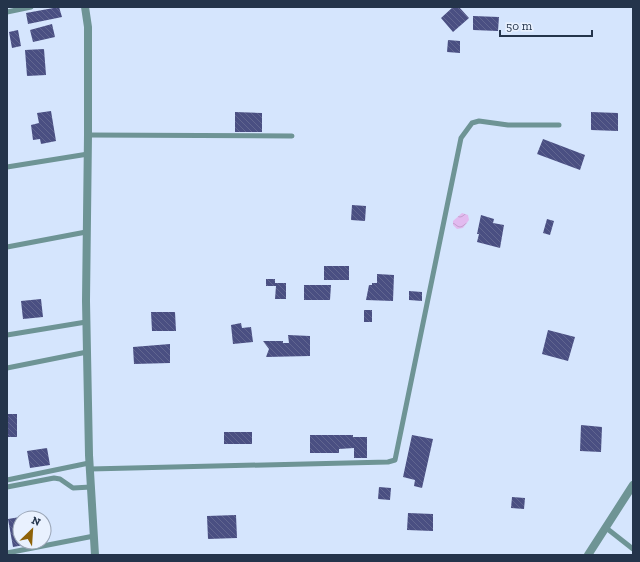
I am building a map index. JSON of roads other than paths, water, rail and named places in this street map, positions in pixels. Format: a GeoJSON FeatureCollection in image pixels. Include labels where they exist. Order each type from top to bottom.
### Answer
{"type":"FeatureCollection","features":[{"type":"Feature","properties":{"kind":"street"},"geometry":{"type":"LineString","coordinates":[[85,7],[88,27],[86,322],[90,466],[95,555]]}},
{"type":"Feature","properties":{"kind":"street"},"geometry":{"type":"LineString","coordinates":[[588,555],[633,485]]}},
{"type":"Feature","properties":{"kind":"lane"},"geometry":{"type":"LineString","coordinates":[[7,12],[31,7]]}},
{"type":"Feature","properties":{"kind":"lane"},"geometry":{"type":"LineString","coordinates":[[7,480],[90,466],[388,462],[394,460],[460,138],[472,123],[478,121],[523,126],[559,125]]}},
{"type":"Feature","properties":{"kind":"lane"},"geometry":{"type":"LineString","coordinates":[[88,135],[292,136]]}},
{"type":"Feature","properties":{"kind":"lane"},"geometry":{"type":"LineString","coordinates":[[7,167],[88,154]]}},
{"type":"Feature","properties":{"kind":"lane"},"geometry":{"type":"LineString","coordinates":[[7,247],[86,232]]}},
{"type":"Feature","properties":{"kind":"lane"},"geometry":{"type":"LineString","coordinates":[[7,336],[86,322]]}},
{"type":"Feature","properties":{"kind":"lane"},"geometry":{"type":"LineString","coordinates":[[7,368],[87,352]]}},
{"type":"Feature","properties":{"kind":"lane"},"geometry":{"type":"LineString","coordinates":[[7,487],[54,478],[60,479],[74,488],[91,487]]}},
{"type":"Feature","properties":{"kind":"lane"},"geometry":{"type":"LineString","coordinates":[[605,527],[633,550]]}},
{"type":"Feature","properties":{"kind":"lane"},"geometry":{"type":"LineString","coordinates":[[7,553],[94,536]]}},
{"type":"Feature","properties":{"kind":"water"},"geometry":{"type":"Polygon","coordinates":[[[462,213],[468,215],[469,220],[463,228],[457,229],[453,225],[453,221],[462,213]]]}}]}
